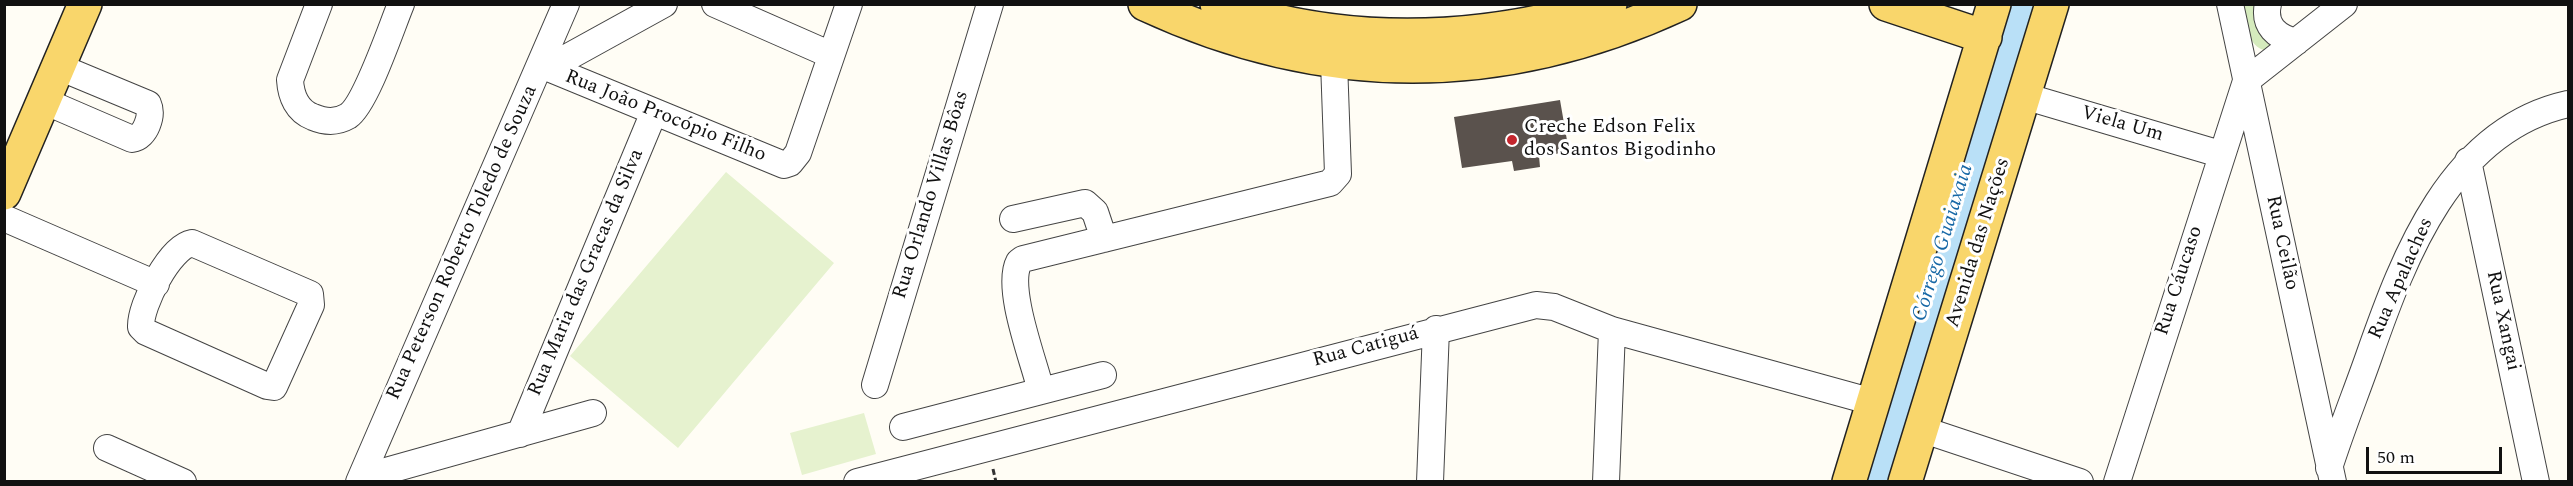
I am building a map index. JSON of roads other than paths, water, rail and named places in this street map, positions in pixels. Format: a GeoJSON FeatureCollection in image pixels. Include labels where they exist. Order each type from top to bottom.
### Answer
{"type":"FeatureCollection","features":[{"type":"Feature","properties":{"kind":"main road"},"geometry":{"type":"LineString","coordinates":[[4,193],[85,4]]}},
{"type":"Feature","properties":{"kind":"main road"},"geometry":{"type":"LineString","coordinates":[[1145,4],[1251,45],[1334,62],[1390,67],[1437,66],[1529,55],[1618,31],[1680,4]]}},
{"type":"Feature","properties":{"kind":"main road"},"geometry":{"type":"LineString","coordinates":[[1217,4],[1260,19],[1391,37],[1480,33],[1524,26],[1610,4]]}},
{"type":"Feature","properties":{"kind":"main road"},"geometry":{"type":"LineString","coordinates":[[1886,4],[1985,37]]}},
{"type":"Feature","properties":{"kind":"main road"},"geometry":{"type":"LineString","coordinates":[[1849,482],[1995,4]]}},
{"type":"Feature","properties":{"kind":"main road","name":"Avenida das Nações"},"geometry":{"type":"LineString","coordinates":[[1905,482],[2052,4]]}},
{"type":"Feature","properties":{"kind":"street"},"geometry":{"type":"LineString","coordinates":[[319,4],[290,80],[291,91],[301,109],[309,116],[328,122],[337,121],[356,108],[401,4]]}},
{"type":"Feature","properties":{"kind":"street","name":"Rua Peterson Roberto Toledo de Souza"},"geometry":{"type":"LineString","coordinates":[[360,480],[544,67],[566,4]]}},
{"type":"Feature","properties":{"kind":"street"},"geometry":{"type":"LineString","coordinates":[[544,67],[664,4]]}},
{"type":"Feature","properties":{"kind":"street"},"geometry":{"type":"LineString","coordinates":[[715,4],[831,55],[849,4]]}},
{"type":"Feature","properties":{"kind":"street","name":"Rua Orlando Villas Bôas"},"geometry":{"type":"LineString","coordinates":[[875,385],[990,4]]}},
{"type":"Feature","properties":{"kind":"street","name":"Rua Ceilão"},"geometry":{"type":"LineString","coordinates":[[2230,4],[2330,476]]}},
{"type":"Feature","properties":{"kind":"street"},"geometry":{"type":"LineString","coordinates":[[2268,4],[2266,16],[2271,28],[2285,39],[2296,42]]}},
{"type":"Feature","properties":{"kind":"street"},"geometry":{"type":"LineString","coordinates":[[2246,81],[2344,4]]}},
{"type":"Feature","properties":{"kind":"street","name":"Rua João Procópio Filho"},"geometry":{"type":"LineString","coordinates":[[544,67],[778,164],[790,163],[798,153],[831,55]]}},
{"type":"Feature","properties":{"kind":"street"},"geometry":{"type":"LineString","coordinates":[[1041,391],[1017,299],[1016,267],[1023,259],[1312,188],[1335,180],[1338,170],[1334,62]]}},
{"type":"Feature","properties":{"kind":"street"},"geometry":{"type":"LineString","coordinates":[[44,101],[132,139],[139,138],[143,133],[151,110],[148,104],[58,67]]}},
{"type":"Feature","properties":{"kind":"street","name":"Rua Cáucaso"},"geometry":{"type":"LineString","coordinates":[[2117,482],[2220,154],[2246,81]]}},
{"type":"Feature","properties":{"kind":"street","name":"Viela Um"},"geometry":{"type":"LineString","coordinates":[[2024,96],[2220,154]]}},
{"type":"Feature","properties":{"kind":"street","name":"Rua Apalaches"},"geometry":{"type":"LineString","coordinates":[[2330,476],[2386,307],[2410,250],[2431,211],[2468,161],[2511,128],[2535,115],[2568,104]]}},
{"type":"Feature","properties":{"kind":"street","name":"Rua Maria das Gracas da Silva"},"geometry":{"type":"LineString","coordinates":[[520,434],[654,112]]}},
{"type":"Feature","properties":{"kind":"street","name":"Rua Xangai"},"geometry":{"type":"LineString","coordinates":[[2468,161],[2536,482]]}},
{"type":"Feature","properties":{"kind":"street"},"geometry":{"type":"LineString","coordinates":[[1013,219],[1085,203],[1095,212],[1104,239]]}},
{"type":"Feature","properties":{"kind":"street"},"geometry":{"type":"LineString","coordinates":[[4,218],[156,284]]}},
{"type":"Feature","properties":{"kind":"street"},"geometry":{"type":"LineString","coordinates":[[192,243],[303,289],[310,294],[312,301],[278,382],[270,387],[143,330],[140,324],[156,284],[167,263],[184,245],[192,243]]}},
{"type":"Feature","properties":{"kind":"street","name":"Rua Catiguá"},"geometry":{"type":"LineString","coordinates":[[856,482],[1436,329],[1536,305],[1554,307],[1612,330],[1874,402]]}},
{"type":"Feature","properties":{"kind":"street"},"geometry":{"type":"LineString","coordinates":[[1430,482],[1436,329]]}},
{"type":"Feature","properties":{"kind":"street"},"geometry":{"type":"LineString","coordinates":[[1606,482],[1612,330]]}},
{"type":"Feature","properties":{"kind":"street"},"geometry":{"type":"LineString","coordinates":[[903,427],[1103,375]]}},
{"type":"Feature","properties":{"kind":"street"},"geometry":{"type":"LineString","coordinates":[[360,480],[593,413]]}},
{"type":"Feature","properties":{"kind":"street"},"geometry":{"type":"LineString","coordinates":[[1921,429],[2080,482]]}},
{"type":"Feature","properties":{"kind":"street"},"geometry":{"type":"LineString","coordinates":[[107,448],[183,482]]}},
{"type":"Feature","properties":{"kind":"waterway","name":"Córrego Guaiaxaia"},"geometry":{"type":"LineString","coordinates":[[1871,482],[2016,4]]}},
{"type":"Feature","properties":{"kind":"place","name":"Creche Edson Felix dos Santos Bigodinho"},"geometry":{"type":"Point","coordinates":[1512,140]}}]}
